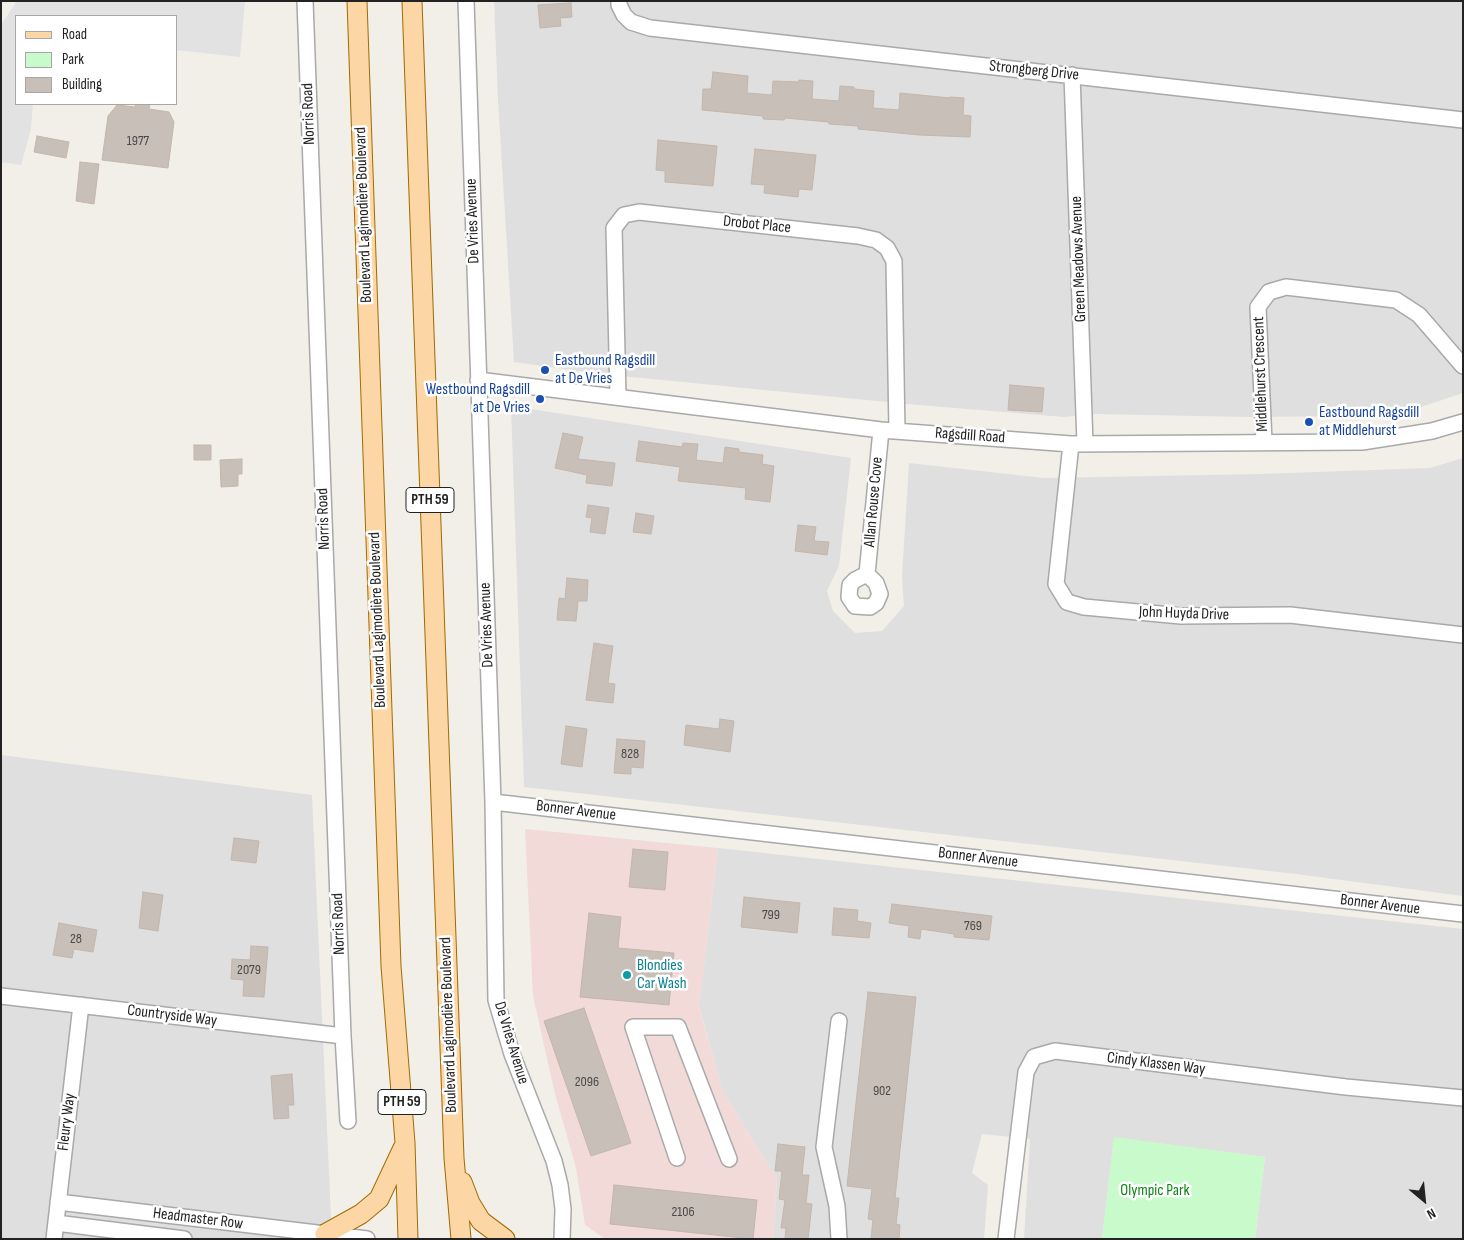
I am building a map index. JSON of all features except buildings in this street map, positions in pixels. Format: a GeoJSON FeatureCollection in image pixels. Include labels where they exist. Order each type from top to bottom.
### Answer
{"type":"FeatureCollection","features":[{"type":"Feature","properties":{"kind":"main road","name":"Boulevard Lagimodière Boulevard"},"geometry":{"type":"LineString","coordinates":[[357,1],[392,966],[405,1143],[408,1239]]}},
{"type":"Feature","properties":{"kind":"main road","name":"Boulevard Lagimodière Boulevard"},"geometry":{"type":"LineString","coordinates":[[412,1],[454,1158],[461,1239]]}},
{"type":"Feature","properties":{"kind":"main road"},"geometry":{"type":"LineString","coordinates":[[325,1234],[360,1214],[379,1199],[405,1143]]}},
{"type":"Feature","properties":{"kind":"main road"},"geometry":{"type":"LineString","coordinates":[[454,1158],[470,1203],[481,1221],[505,1239]]}},
{"type":"Feature","properties":{"kind":"street","name":"Norris Road"},"geometry":{"type":"LineString","coordinates":[[305,1],[343,1036],[348,1121]]}},
{"type":"Feature","properties":{"kind":"street","name":"De Vries Avenue"},"geometry":{"type":"LineString","coordinates":[[466,1],[493,802],[496,1000],[512,1054],[554,1161],[563,1209],[562,1239]]}},
{"type":"Feature","properties":{"kind":"street","name":"Strongberg Drive"},"geometry":{"type":"LineString","coordinates":[[619,1],[624,15],[631,22],[650,28],[1463,120]]}},
{"type":"Feature","properties":{"kind":"street","name":"Green Meadows Avenue"},"geometry":{"type":"LineString","coordinates":[[1072,75],[1078,444]]}},
{"type":"Feature","properties":{"kind":"street","name":"Drobot Place"},"geometry":{"type":"LineString","coordinates":[[618,396],[614,228],[624,215],[639,212],[858,236],[876,240],[887,248],[894,261],[897,431]]}},
{"type":"Feature","properties":{"kind":"street","name":"Middlehurst Crescent"},"geometry":{"type":"LineString","coordinates":[[1264,442],[1258,307],[1269,292],[1286,287],[1396,300],[1419,315],[1463,366]]}},
{"type":"Feature","properties":{"kind":"street","name":"Ragsdill Road"},"geometry":{"type":"LineString","coordinates":[[478,380],[881,430],[1078,444],[1362,442],[1432,432],[1463,422]]}},
{"type":"Feature","properties":{"kind":"street","name":"Allan Rouse Cove"},"geometry":{"type":"LineString","coordinates":[[867,574],[881,430]]}},
{"type":"Feature","properties":{"kind":"street","name":"John Huyda Drive"},"geometry":{"type":"LineString","coordinates":[[1078,444],[1056,584],[1067,602],[1084,607],[1181,616],[1290,615],[1463,635]]}},
{"type":"Feature","properties":{"kind":"street","name":"Bonner Avenue"},"geometry":{"type":"LineString","coordinates":[[493,802],[1463,914]]}},
{"type":"Feature","properties":{"kind":"street","name":"Countryside Way"},"geometry":{"type":"LineString","coordinates":[[1,996],[343,1036]]}},
{"type":"Feature","properties":{"kind":"street","name":"Fleury Way"},"geometry":{"type":"LineString","coordinates":[[54,1239],[81,1005]]}},
{"type":"Feature","properties":{"kind":"street"},"geometry":{"type":"LineString","coordinates":[[839,1022],[824,1147],[837,1206],[839,1239]]}},
{"type":"Feature","properties":{"kind":"street"},"geometry":{"type":"LineString","coordinates":[[677,1158],[633,1027],[678,1027],[729,1159]]}},
{"type":"Feature","properties":{"kind":"street","name":"Cindy Klassen Way"},"geometry":{"type":"LineString","coordinates":[[1006,1239],[1026,1072],[1034,1057],[1055,1051],[1346,1087],[1463,1098]]}},
{"type":"Feature","properties":{"kind":"street","name":"Headmaster Row"},"geometry":{"type":"LineString","coordinates":[[58,1202],[367,1239]]}},
{"type":"Feature","properties":{"kind":"street","name":"Headmaster Row"},"geometry":{"type":"LineString","coordinates":[[56,1223],[184,1239]]}},
{"type":"Feature","properties":{"kind":"shaded area"},"geometry":{"type":"Polygon","coordinates":[[[17,1],[245,1],[240,57],[178,50],[178,15],[15,15],[15,105],[33,105],[31,129],[21,165],[1,162],[1,25],[17,1]]]}},
{"type":"Feature","properties":{"kind":"shaded area"},"geometry":{"type":"Polygon","coordinates":[[[494,1],[1463,1],[1463,393],[1415,409],[1362,416],[1247,417],[1096,414],[1064,417],[907,404],[601,374],[514,362],[494,1]]]}},
{"type":"Feature","properties":{"kind":"shaded area"},"geometry":{"type":"Polygon","coordinates":[[[511,406],[851,458],[839,566],[827,591],[833,611],[855,633],[882,631],[904,606],[902,576],[909,463],[1044,478],[1260,474],[1430,468],[1463,458],[1463,896],[1296,874],[524,787],[511,406]]]}},
{"type":"Feature","properties":{"kind":"shaded area"},"geometry":{"type":"Polygon","coordinates":[[[1,755],[312,795],[332,1239],[1,1239],[1,755]]]}},
{"type":"Feature","properties":{"kind":"shaded area"},"geometry":{"type":"Polygon","coordinates":[[[525,829],[718,848],[699,1007],[723,1092],[777,1179],[773,1239],[605,1239],[585,1225],[576,1168],[555,1094],[533,996],[525,829]]]}},
{"type":"Feature","properties":{"kind":"shaded area"},"geometry":{"type":"Polygon","coordinates":[[[718,848],[1463,929],[1463,1239],[1255,1239],[1265,1157],[1114,1138],[1102,1239],[1024,1239],[1030,1139],[982,1134],[972,1173],[988,1185],[984,1239],[773,1239],[777,1179],[723,1092],[699,1006],[718,848]]]}},
{"type":"Feature","properties":{"kind":"green space","name":"Olympic Park"},"geometry":{"type":"Polygon","coordinates":[[[1114,1137],[1265,1157],[1255,1239],[1102,1239],[1114,1137]]]}},
{"type":"Feature","properties":{"kind":"place","name":"Eastbound Ragsdill at De Vries"},"geometry":{"type":"Point","coordinates":[545,370]}},
{"type":"Feature","properties":{"kind":"place","name":"Westbound Ragsdill at De Vries"},"geometry":{"type":"Point","coordinates":[540,399]}},
{"type":"Feature","properties":{"kind":"place","name":"Eastbound Ragsdill at Middlehurst"},"geometry":{"type":"Point","coordinates":[1309,422]}},
{"type":"Feature","properties":{"kind":"place","name":"Blondies Car Wash"},"geometry":{"type":"Point","coordinates":[627,975]}}]}
